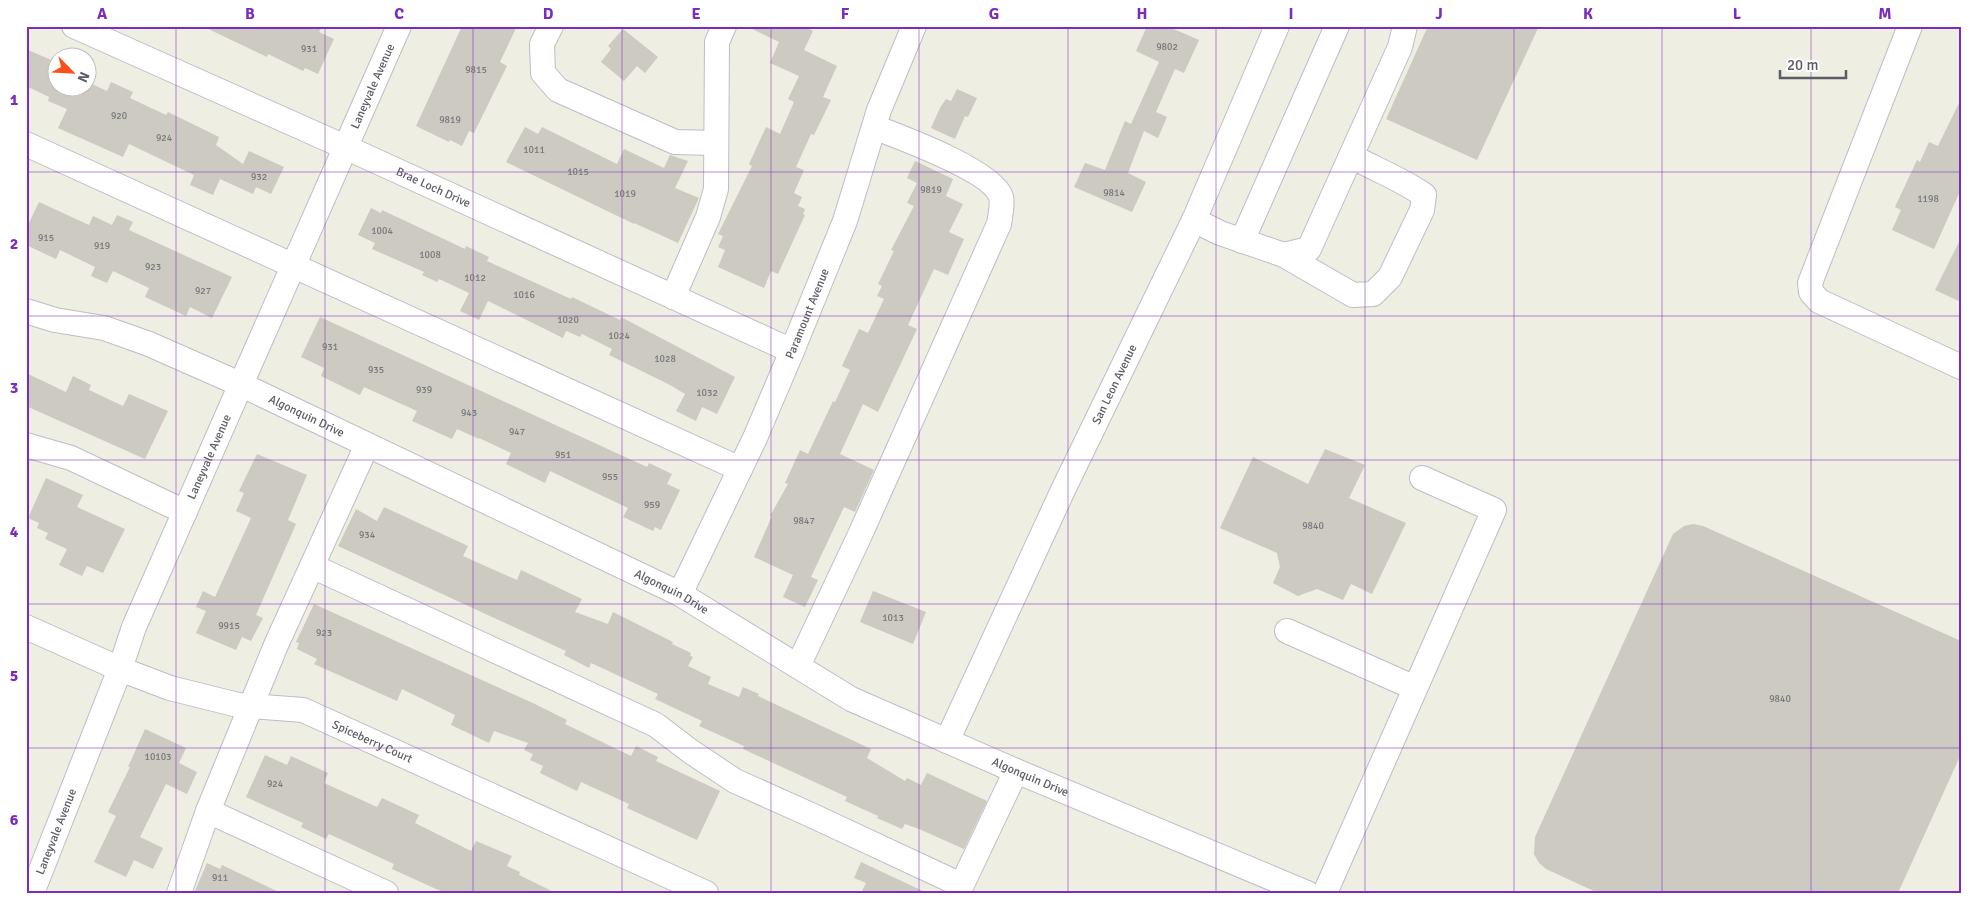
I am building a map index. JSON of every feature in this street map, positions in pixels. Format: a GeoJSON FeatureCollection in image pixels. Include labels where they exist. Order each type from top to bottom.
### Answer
{"type":"FeatureCollection","features":[{"type":"Feature","properties":{"kind":"street","name":"Brae Loch Drive"},"geometry":{"type":"LineString","coordinates":[[74,26],[345,147],[792,351]]}},
{"type":"Feature","properties":{"kind":"street","name":"Laneyvale Avenue"},"geometry":{"type":"LineString","coordinates":[[32,893],[120,669],[134,627],[399,26]]}},
{"type":"Feature","properties":{"kind":"street"},"geometry":{"type":"LineString","coordinates":[[551,26],[542,44],[543,73],[558,90],[675,142],[716,143]]}},
{"type":"Feature","properties":{"kind":"street"},"geometry":{"type":"LineString","coordinates":[[673,297],[708,217],[716,189],[717,42],[724,26]]}},
{"type":"Feature","properties":{"kind":"street","name":"Paramount Avenue"},"geometry":{"type":"LineString","coordinates":[[680,594],[740,469],[792,351],[845,221],[874,127],[914,26]]}},
{"type":"Feature","properties":{"kind":"street","name":"San Leon Avenue"},"geometry":{"type":"LineString","coordinates":[[947,741],[1067,482],[1194,220],[1277,26]]}},
{"type":"Feature","properties":{"kind":"street"},"geometry":{"type":"LineString","coordinates":[[1242,241],[1337,26]]}},
{"type":"Feature","properties":{"kind":"street"},"geometry":{"type":"LineString","coordinates":[[1284,255],[1309,249],[1400,47],[1406,26]]}},
{"type":"Feature","properties":{"kind":"street"},"geometry":{"type":"LineString","coordinates":[[1910,26],[1813,272],[1810,283],[1811,292],[1819,301],[1961,367]]}},
{"type":"Feature","properties":{"kind":"street"},"geometry":{"type":"LineString","coordinates":[[798,666],[859,538],[1000,224],[1001,197],[988,179],[904,138],[874,127]]}},
{"type":"Feature","properties":{"kind":"street"},"geometry":{"type":"LineString","coordinates":[[26,144],[740,469]]}},
{"type":"Feature","properties":{"kind":"street"},"geometry":{"type":"LineString","coordinates":[[1194,220],[1220,233],[1284,255],[1352,295],[1373,294],[1390,277],[1422,210],[1424,195],[1407,183],[1376,170],[1351,156]]}},
{"type":"Feature","properties":{"kind":"street","name":"Algonquin Drive"},"geometry":{"type":"LineString","coordinates":[[26,311],[55,320],[104,328],[149,344],[242,385],[680,594],[851,699],[1016,771],[1307,893]]}},
{"type":"Feature","properties":{"kind":"street"},"geometry":{"type":"LineString","coordinates":[[26,445],[71,458],[185,512]]}},
{"type":"Feature","properties":{"kind":"street"},"geometry":{"type":"LineString","coordinates":[[179,893],[208,811],[276,645],[367,445]]}},
{"type":"Feature","properties":{"kind":"street"},"geometry":{"type":"LineString","coordinates":[[1325,893],[1494,510],[1422,478]]}},
{"type":"Feature","properties":{"kind":"street"},"geometry":{"type":"LineString","coordinates":[[312,566],[656,725],[690,751],[735,781],[811,815],[959,889],[1016,771]]}},
{"type":"Feature","properties":{"kind":"street","name":"Spiceberry Court"},"geometry":{"type":"LineString","coordinates":[[26,627],[120,669],[170,688],[238,705],[303,710],[706,893]]}},
{"type":"Feature","properties":{"kind":"street"},"geometry":{"type":"LineString","coordinates":[[1287,631],[1415,688]]}},
{"type":"Feature","properties":{"kind":"street"},"geometry":{"type":"LineString","coordinates":[[208,811],[386,893]]}},
{"type":"Feature","properties":{"kind":"building"},"geometry":{"type":"Polygon","coordinates":[[[202,26],[322,26],[319,32],[334,39],[318,74],[305,68],[303,71],[268,54],[267,57],[202,26]]]}},
{"type":"Feature","properties":{"kind":"building"},"geometry":{"type":"Polygon","coordinates":[[[462,26],[517,26],[500,62],[507,66],[474,133],[469,131],[462,146],[450,140],[449,142],[416,126],[462,26]]]}},
{"type":"Feature","properties":{"kind":"building"},"geometry":{"type":"Polygon","coordinates":[[[746,26],[804,26],[813,31],[804,50],[837,66],[823,97],[831,100],[814,135],[811,134],[796,167],[804,170],[794,193],[802,197],[798,206],[805,209],[803,214],[805,215],[778,274],[771,271],[764,288],[718,267],[725,250],[718,247],[723,236],[718,234],[752,166],[749,164],[766,127],[780,134],[794,102],[788,99],[799,76],[770,63],[779,42],[746,26]]]}},
{"type":"Feature","properties":{"kind":"building"},"geometry":{"type":"Polygon","coordinates":[[[1147,26],[1167,26],[1199,40],[1184,73],[1175,69],[1156,112],[1167,117],[1158,138],[1144,131],[1128,173],[1146,182],[1132,212],[1074,187],[1085,163],[1105,170],[1125,121],[1131,124],[1159,62],[1136,51],[1147,26]]]}},
{"type":"Feature","properties":{"kind":"building"},"geometry":{"type":"Polygon","coordinates":[[[1428,26],[1539,26],[1477,160],[1386,119],[1428,26]]]}},
{"type":"Feature","properties":{"kind":"building"},"geometry":{"type":"Polygon","coordinates":[[[623,29],[658,57],[645,73],[637,66],[624,81],[601,62],[611,49],[608,46],[623,29]]]}},
{"type":"Feature","properties":{"kind":"building"},"geometry":{"type":"Polygon","coordinates":[[[26,49],[48,59],[48,97],[26,86],[26,49]]]}},
{"type":"Feature","properties":{"kind":"building"},"geometry":{"type":"Polygon","coordinates":[[[111,82],[133,92],[130,98],[166,115],[168,112],[219,137],[216,145],[243,164],[249,151],[284,167],[271,194],[256,187],[253,194],[220,179],[213,195],[190,185],[194,175],[129,144],[123,157],[58,128],[67,109],[48,101],[49,98],[98,98],[98,87],[107,91],[111,82]]]}},
{"type":"Feature","properties":{"kind":"building"},"geometry":{"type":"Polygon","coordinates":[[[957,89],[977,98],[968,117],[965,116],[955,139],[931,128],[946,99],[951,101],[957,89]]]}},
{"type":"Feature","properties":{"kind":"building"},"geometry":{"type":"Polygon","coordinates":[[[1961,99],[1961,189],[1934,249],[1892,230],[1901,210],[1895,207],[1917,160],[1920,162],[1929,142],[1938,146],[1961,99]]]}},
{"type":"Feature","properties":{"kind":"building"},"geometry":{"type":"Polygon","coordinates":[[[525,127],[538,134],[542,127],[617,164],[624,149],[664,168],[670,155],[688,161],[675,188],[699,198],[678,243],[634,224],[506,162],[525,127]]]}},
{"type":"Feature","properties":{"kind":"building"},"geometry":{"type":"Polygon","coordinates":[[[915,161],[953,179],[946,196],[963,204],[949,232],[964,239],[948,275],[934,269],[908,325],[917,329],[878,412],[863,404],[840,454],[874,470],[855,512],[844,507],[811,577],[818,580],[805,607],[783,597],[793,575],[754,557],[772,516],[770,516],[788,484],[785,483],[800,450],[808,454],[850,370],[842,366],[859,329],[868,333],[884,299],[877,296],[882,286],[878,284],[894,251],[891,250],[914,206],[907,203],[917,183],[907,178],[915,161]]]}},
{"type":"Feature","properties":{"kind":"building"},"geometry":{"type":"Polygon","coordinates":[[[39,202],[89,225],[93,216],[112,225],[117,215],[133,222],[129,230],[232,277],[212,318],[190,307],[186,316],[145,297],[149,288],[113,271],[107,283],[91,276],[95,267],[60,250],[56,259],[26,245],[26,229],[39,202]]]}},
{"type":"Feature","properties":{"kind":"building"},"geometry":{"type":"Polygon","coordinates":[[[371,208],[381,213],[382,210],[465,249],[466,246],[489,257],[487,261],[571,299],[572,297],[620,320],[621,317],[735,377],[717,414],[702,407],[696,421],[676,411],[685,394],[609,355],[612,349],[582,334],[580,337],[566,331],[563,338],[488,301],[479,320],[460,311],[469,293],[439,279],[437,282],[422,275],[424,272],[372,249],[375,243],[358,235],[371,208]]]}},
{"type":"Feature","properties":{"kind":"building"},"geometry":{"type":"Polygon","coordinates":[[[1961,238],[1961,302],[1935,290],[1961,238]]]}},
{"type":"Feature","properties":{"kind":"building"},"geometry":{"type":"Polygon","coordinates":[[[320,317],[647,467],[649,463],[672,474],[667,484],[680,490],[661,530],[655,527],[653,531],[623,517],[628,508],[550,471],[545,483],[506,464],[511,453],[479,438],[457,429],[452,439],[412,421],[417,411],[364,387],[360,395],[321,376],[324,368],[301,357],[320,317]]]}},
{"type":"Feature","properties":{"kind":"building"},"geometry":{"type":"Polygon","coordinates":[[[26,373],[66,392],[73,376],[91,385],[89,390],[123,406],[129,394],[168,411],[145,459],[26,406],[26,373]]]}},
{"type":"Feature","properties":{"kind":"building"},"geometry":{"type":"Polygon","coordinates":[[[1325,449],[1365,465],[1349,498],[1406,523],[1372,594],[1351,584],[1343,600],[1317,589],[1298,596],[1273,583],[1280,567],[1277,553],[1220,528],[1253,457],[1308,484],[1325,449]]]}},
{"type":"Feature","properties":{"kind":"building"},"geometry":{"type":"Polygon","coordinates":[[[257,454],[307,475],[288,520],[296,524],[256,615],[263,618],[251,641],[242,637],[236,650],[196,633],[206,611],[196,607],[203,591],[215,597],[251,518],[236,511],[244,493],[239,491],[257,454]]]}},
{"type":"Feature","properties":{"kind":"building"},"geometry":{"type":"Polygon","coordinates":[[[46,478],[83,495],[77,507],[125,529],[103,573],[87,566],[82,576],[59,565],[67,549],[45,539],[48,533],[37,528],[39,523],[28,518],[46,478]]]}},
{"type":"Feature","properties":{"kind":"building"},"geometry":{"type":"Polygon","coordinates":[[[384,507],[468,546],[463,556],[517,580],[521,570],[582,599],[575,612],[608,624],[613,612],[673,642],[672,644],[691,653],[690,656],[693,657],[688,666],[711,677],[708,684],[739,697],[743,687],[759,694],[758,696],[871,749],[867,758],[905,781],[907,778],[921,785],[927,773],[987,801],[964,849],[905,824],[902,829],[877,818],[878,816],[845,801],[847,797],[743,749],[744,746],[699,726],[702,721],[655,699],[658,694],[591,663],[589,668],[564,655],[566,651],[338,546],[356,509],[377,521],[384,507]]]}},
{"type":"Feature","properties":{"kind":"building"},"geometry":{"type":"Polygon","coordinates":[[[1693,524],[1703,526],[1961,641],[1961,754],[1898,893],[1598,893],[1546,869],[1539,863],[1534,854],[1535,837],[1673,534],[1684,526],[1693,524]]]}},
{"type":"Feature","properties":{"kind":"building"},"geometry":{"type":"Polygon","coordinates":[[[873,591],[926,612],[913,644],[860,622],[873,591]]]}},
{"type":"Feature","properties":{"kind":"building"},"geometry":{"type":"Polygon","coordinates":[[[314,604],[535,704],[567,720],[565,724],[631,756],[636,746],[658,757],[656,761],[720,791],[697,840],[627,808],[629,804],[581,782],[577,791],[540,773],[543,766],[530,760],[533,754],[524,750],[528,743],[494,731],[489,743],[451,725],[455,715],[402,689],[397,701],[314,664],[317,659],[297,649],[299,643],[296,642],[314,604]]]}},
{"type":"Feature","properties":{"kind":"building"},"geometry":{"type":"Polygon","coordinates":[[[145,729],[186,748],[179,763],[197,772],[187,794],[166,784],[140,837],[163,848],[153,869],[134,860],[126,877],[94,862],[116,816],[108,812],[130,767],[128,767],[145,729]]]}},
{"type":"Feature","properties":{"kind":"building"},"geometry":{"type":"Polygon","coordinates":[[[265,755],[287,765],[291,756],[328,773],[324,783],[377,807],[382,798],[419,815],[415,823],[471,851],[476,841],[512,856],[507,866],[520,872],[519,875],[556,893],[445,893],[392,869],[394,864],[329,834],[326,839],[301,827],[303,823],[246,797],[265,755]]]}},
{"type":"Feature","properties":{"kind":"building"},"geometry":{"type":"Polygon","coordinates":[[[861,862],[927,893],[861,893],[866,883],[854,878],[861,862]]]}},
{"type":"Feature","properties":{"kind":"building"},"geometry":{"type":"Polygon","coordinates":[[[207,863],[220,869],[222,865],[281,893],[194,893],[207,863]]]}}]}
